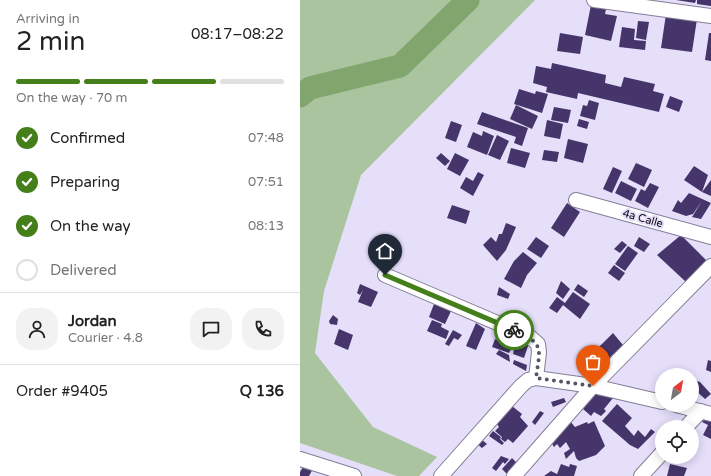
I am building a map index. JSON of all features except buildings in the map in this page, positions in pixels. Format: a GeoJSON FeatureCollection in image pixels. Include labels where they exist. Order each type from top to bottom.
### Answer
{"type":"FeatureCollection","features":[{"type":"Feature","properties":{"kind":"street"},"geometry":{"type":"LineString","coordinates":[[594,0],[711,16]]}},
{"type":"Feature","properties":{"kind":"street","name":"4a Calle"},"geometry":{"type":"LineString","coordinates":[[576,200],[711,237]]}},
{"type":"Feature","properties":{"kind":"street"},"geometry":{"type":"LineString","coordinates":[[514,476],[593,386],[711,266]]}},
{"type":"Feature","properties":{"kind":"street"},"geometry":{"type":"LineString","coordinates":[[385,275],[530,337],[538,344],[539,352],[536,378]]}},
{"type":"Feature","properties":{"kind":"street"},"geometry":{"type":"LineString","coordinates":[[441,476],[528,380],[536,378],[593,386],[655,400]]}},
{"type":"Feature","properties":{"kind":"street"},"geometry":{"type":"LineString","coordinates":[[695,420],[706,412]]}},
{"type":"Feature","properties":{"kind":"street"},"geometry":{"type":"LineString","coordinates":[[300,459],[354,476]]}},
{"type":"Feature","properties":{"kind":"street"},"geometry":{"type":"LineString","coordinates":[[641,476],[655,461]]}},
{"type":"Feature","properties":{"kind":"green space"},"geometry":{"type":"Polygon","coordinates":[[[300,0],[535,0],[361,175],[324,291],[315,353],[373,427],[437,457],[419,476],[397,476],[300,443],[300,0]]]}},
{"type":"Feature","properties":{"kind":"waterway"},"geometry":{"type":"LineString","coordinates":[[300,96],[310,88],[400,66],[468,0]]}},
{"type":"Feature","properties":{"kind":"way so far"},"geometry":{"type":"LineString","coordinates":[[514,330],[530,337],[538,344],[539,352],[536,378],[593,386]]}},
{"type":"Feature","properties":{"kind":"route"},"geometry":{"type":"LineString","coordinates":[[385,275],[514,330]]}}]}
